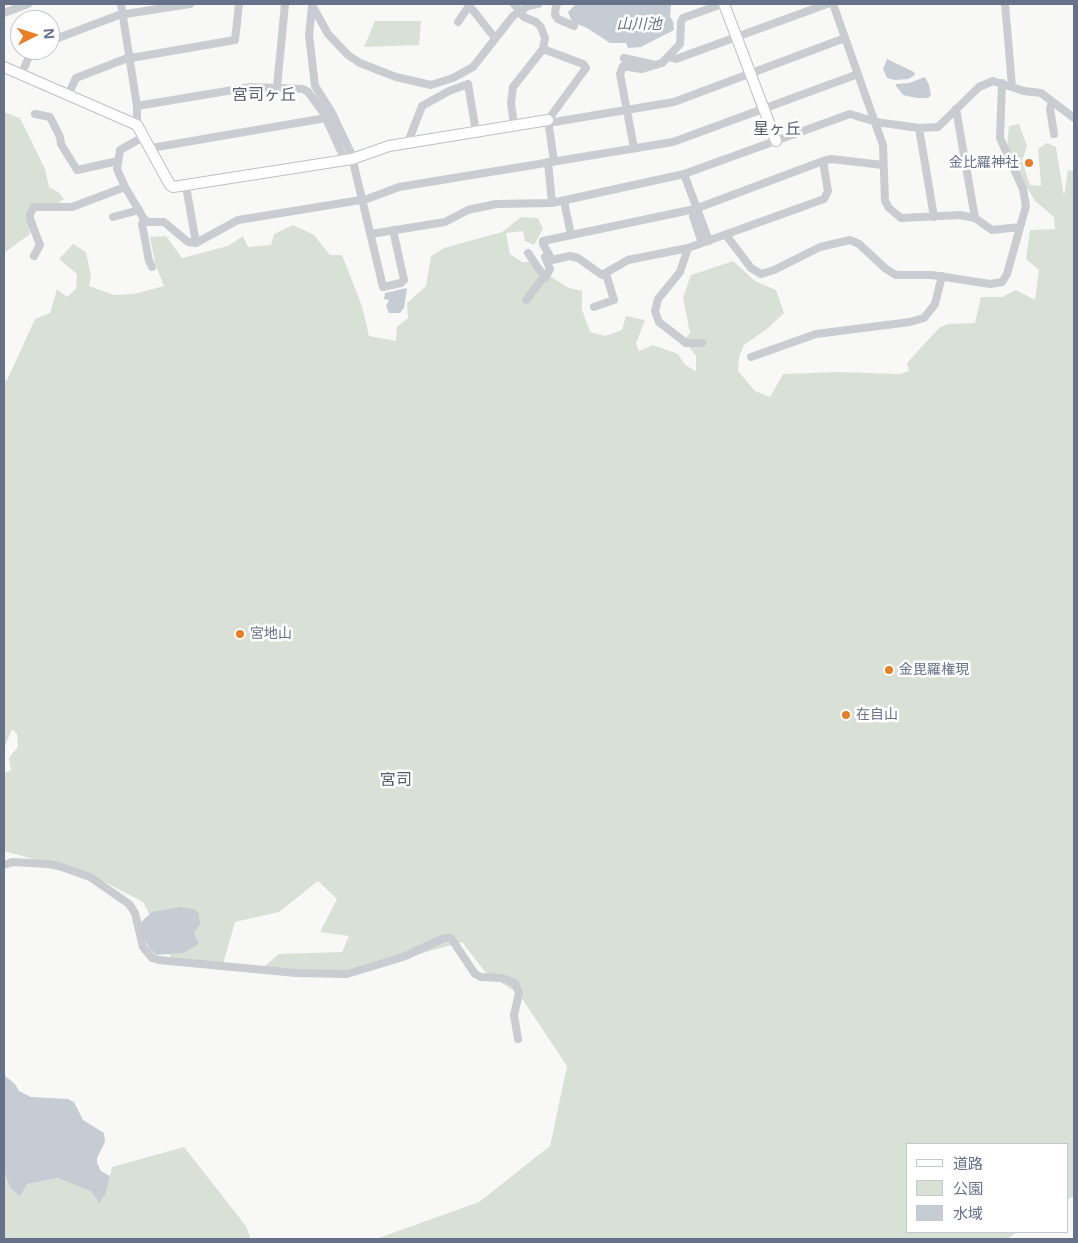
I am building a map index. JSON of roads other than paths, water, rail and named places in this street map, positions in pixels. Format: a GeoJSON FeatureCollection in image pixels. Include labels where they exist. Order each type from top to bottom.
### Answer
{"type":"FeatureCollection","features":[{"type":"Feature","properties":{"kind":"street"},"geometry":{"type":"LineString","coordinates":[[4,13],[28,4]]}},
{"type":"Feature","properties":{"kind":"street"},"geometry":{"type":"LineString","coordinates":[[121,4],[137,106],[136,125]]}},
{"type":"Feature","properties":{"kind":"street"},"geometry":{"type":"LineString","coordinates":[[60,37],[123,15],[190,4]]}},
{"type":"Feature","properties":{"kind":"street"},"geometry":{"type":"LineString","coordinates":[[68,95],[76,78],[130,58],[235,40],[239,4]]}},
{"type":"Feature","properties":{"kind":"street"},"geometry":{"type":"LineString","coordinates":[[277,87],[285,4]]}},
{"type":"Feature","properties":{"kind":"street"},"geometry":{"type":"LineString","coordinates":[[514,4],[524,17],[536,22],[541,27],[546,38],[543,48],[513,87],[511,103],[514,125]]}},
{"type":"Feature","properties":{"kind":"street"},"geometry":{"type":"LineString","coordinates":[[312,5],[328,34],[348,55],[377,70],[422,83],[441,83],[473,67],[508,21],[519,11],[528,6],[538,4]]}},
{"type":"Feature","properties":{"kind":"street"},"geometry":{"type":"LineString","coordinates":[[556,4],[555,15],[574,26]]}},
{"type":"Feature","properties":{"kind":"street"},"geometry":{"type":"LineString","coordinates":[[634,148],[620,74],[623,66],[642,69],[655,65],[669,57],[680,44],[681,22],[683,18],[723,4],[776,141]]}},
{"type":"Feature","properties":{"kind":"street"},"geometry":{"type":"LineString","coordinates":[[669,57],[676,59],[827,4]]}},
{"type":"Feature","properties":{"kind":"street"},"geometry":{"type":"LineString","coordinates":[[833,4],[883,145],[885,201],[894,214],[908,219],[960,215],[975,218],[992,230],[1020,227]]}},
{"type":"Feature","properties":{"kind":"street"},"geometry":{"type":"LineString","coordinates":[[1004,4],[1012,86]]}},
{"type":"Feature","properties":{"kind":"street"},"geometry":{"type":"LineString","coordinates":[[312,5],[309,35],[315,86],[331,111],[362,199],[383,287],[401,283],[404,280],[393,230]]}},
{"type":"Feature","properties":{"kind":"street"},"geometry":{"type":"LineString","coordinates":[[458,22],[468,5],[495,38]]}},
{"type":"Feature","properties":{"kind":"street"},"geometry":{"type":"LineString","coordinates":[[4,67],[136,125],[145,136],[170,185],[173,187],[348,159],[389,146],[411,142],[548,120],[554,122],[674,102],[845,38]]}},
{"type":"Feature","properties":{"kind":"street"},"geometry":{"type":"LineString","coordinates":[[543,48],[584,64],[586,68],[548,120],[552,203]]}},
{"type":"Feature","properties":{"kind":"street"},"geometry":{"type":"LineString","coordinates":[[624,58],[655,65]]}},
{"type":"Feature","properties":{"kind":"street"},"geometry":{"type":"LineString","coordinates":[[21,75],[28,60]]}},
{"type":"Feature","properties":{"kind":"street"},"geometry":{"type":"LineString","coordinates":[[145,136],[120,150],[117,169],[125,187],[144,219],[148,222],[164,222],[188,242],[196,243],[238,220],[362,199],[399,187],[682,140],[858,74]]}},
{"type":"Feature","properties":{"kind":"street"},"geometry":{"type":"LineString","coordinates":[[370,234],[445,222],[468,210],[496,204],[552,203],[684,174],[850,114],[876,122],[919,128],[938,127],[956,108],[985,83],[993,81],[1012,86],[1024,92],[1041,93],[1074,118]]}},
{"type":"Feature","properties":{"kind":"street"},"geometry":{"type":"LineString","coordinates":[[726,235],[751,268],[762,274],[820,247],[850,240],[859,244],[886,269],[896,275],[942,276],[990,284],[1002,282],[1007,274],[1026,198],[1000,138],[1002,83]]}},
{"type":"Feature","properties":{"kind":"street"},"geometry":{"type":"LineString","coordinates":[[411,142],[410,137],[422,106],[450,90],[468,84],[476,132]]}},
{"type":"Feature","properties":{"kind":"street"},"geometry":{"type":"LineString","coordinates":[[137,106],[252,87],[277,87],[308,92],[326,118],[348,159]]}},
{"type":"Feature","properties":{"kind":"street"},"geometry":{"type":"LineString","coordinates":[[1052,102],[1050,109],[1054,134]]}},
{"type":"Feature","properties":{"kind":"street"},"geometry":{"type":"LineString","coordinates":[[956,108],[975,218]]}},
{"type":"Feature","properties":{"kind":"street"},"geometry":{"type":"LineString","coordinates":[[34,114],[50,117],[60,137],[61,144],[77,170],[118,161]]}},
{"type":"Feature","properties":{"kind":"street"},"geometry":{"type":"LineString","coordinates":[[150,148],[326,118]]}},
{"type":"Feature","properties":{"kind":"street"},"geometry":{"type":"LineString","coordinates":[[919,128],[934,217]]}},
{"type":"Feature","properties":{"kind":"street"},"geometry":{"type":"LineString","coordinates":[[526,300],[546,278],[550,269],[539,246],[543,244],[543,241],[695,209],[831,159],[884,165]]}},
{"type":"Feature","properties":{"kind":"street"},"geometry":{"type":"LineString","coordinates":[[543,244],[552,260],[570,256],[578,258],[598,274],[606,274],[620,263],[628,260],[688,248],[824,199],[828,191],[823,161]]}},
{"type":"Feature","properties":{"kind":"street"},"geometry":{"type":"LineString","coordinates":[[684,174],[695,209],[693,216],[705,242]]}},
{"type":"Feature","properties":{"kind":"street"},"geometry":{"type":"LineString","coordinates":[[186,186],[196,243]]}},
{"type":"Feature","properties":{"kind":"street"},"geometry":{"type":"LineString","coordinates":[[34,256],[40,245],[30,219],[30,214],[34,207],[72,207],[125,187]]}},
{"type":"Feature","properties":{"kind":"street"},"geometry":{"type":"LineString","coordinates":[[564,201],[571,235]]}},
{"type":"Feature","properties":{"kind":"street"},"geometry":{"type":"LineString","coordinates":[[113,216],[138,210]]}},
{"type":"Feature","properties":{"kind":"street"},"geometry":{"type":"LineString","coordinates":[[144,219],[142,224],[149,261],[152,267]]}},
{"type":"Feature","properties":{"kind":"street"},"geometry":{"type":"LineString","coordinates":[[688,248],[680,272],[658,299],[655,311],[659,322],[686,343],[702,343]]}},
{"type":"Feature","properties":{"kind":"street"},"geometry":{"type":"LineString","coordinates":[[528,253],[544,278]]}},
{"type":"Feature","properties":{"kind":"street"},"geometry":{"type":"LineString","coordinates":[[594,307],[614,300],[606,274]]}},
{"type":"Feature","properties":{"kind":"street"},"geometry":{"type":"LineString","coordinates":[[751,357],[821,332],[910,322],[924,318],[933,311],[942,276]]}},
{"type":"Feature","properties":{"kind":"street"},"geometry":{"type":"LineString","coordinates":[[4,865],[12,862],[48,864],[90,877],[129,904],[135,913],[144,946],[152,958],[159,960],[296,973],[347,974],[403,957],[444,938],[451,938],[475,974],[509,980],[517,988],[519,998],[514,1015],[518,1039]]}},
{"type":"Feature","properties":{"kind":"water","name":"山川池"},"geometry":{"type":"Polygon","coordinates":[[[576,4],[671,4],[670,17],[673,21],[674,30],[641,47],[628,48],[626,43],[610,43],[587,28],[572,22],[568,12],[576,4]]]}},
{"type":"Feature","properties":{"kind":"water"},"geometry":{"type":"Polygon","coordinates":[[[887,59],[914,72],[915,75],[908,79],[895,80],[887,78],[883,69],[887,59]]]}},
{"type":"Feature","properties":{"kind":"water"},"geometry":{"type":"Polygon","coordinates":[[[925,77],[931,95],[928,98],[903,95],[896,86],[896,84],[909,83],[925,77]]]}},
{"type":"Feature","properties":{"kind":"water"},"geometry":{"type":"Polygon","coordinates":[[[407,288],[404,308],[400,313],[389,313],[386,306],[389,300],[384,299],[385,293],[407,288]]]}},
{"type":"Feature","properties":{"kind":"water"},"geometry":{"type":"Polygon","coordinates":[[[180,907],[193,909],[199,913],[200,924],[194,933],[199,944],[183,953],[156,955],[149,948],[143,935],[141,922],[152,912],[180,907]]]}},
{"type":"Feature","properties":{"kind":"water"},"geometry":{"type":"Polygon","coordinates":[[[4,1075],[15,1084],[19,1091],[31,1097],[68,1099],[74,1102],[83,1120],[104,1133],[105,1142],[97,1158],[97,1163],[101,1171],[110,1176],[106,1193],[99,1203],[92,1192],[58,1178],[27,1184],[20,1197],[10,1188],[4,1172],[4,1075]]]}},
{"type":"Feature","properties":{"kind":"waterway"},"geometry":{"type":"LineString","coordinates":[[558,8],[561,4]]}},
{"type":"Feature","properties":{"kind":"place","name":"金比羅神社"},"geometry":{"type":"Point","coordinates":[1029,163]}},
{"type":"Feature","properties":{"kind":"place","name":"宮地山"},"geometry":{"type":"Point","coordinates":[240,634]}},
{"type":"Feature","properties":{"kind":"place","name":"金毘羅権現"},"geometry":{"type":"Point","coordinates":[889,670]}},
{"type":"Feature","properties":{"kind":"place","name":"在自山"},"geometry":{"type":"Point","coordinates":[846,715]}},
{"type":"Feature","properties":{"kind":"district","name":"宮司ヶ丘"},"geometry":{"type":"Point","coordinates":[264,95]}},
{"type":"Feature","properties":{"kind":"district","name":"星ヶ丘"},"geometry":{"type":"Point","coordinates":[777,129]}},
{"type":"Feature","properties":{"kind":"district","name":"宮司"},"geometry":{"type":"Point","coordinates":[396,780]}}]}
